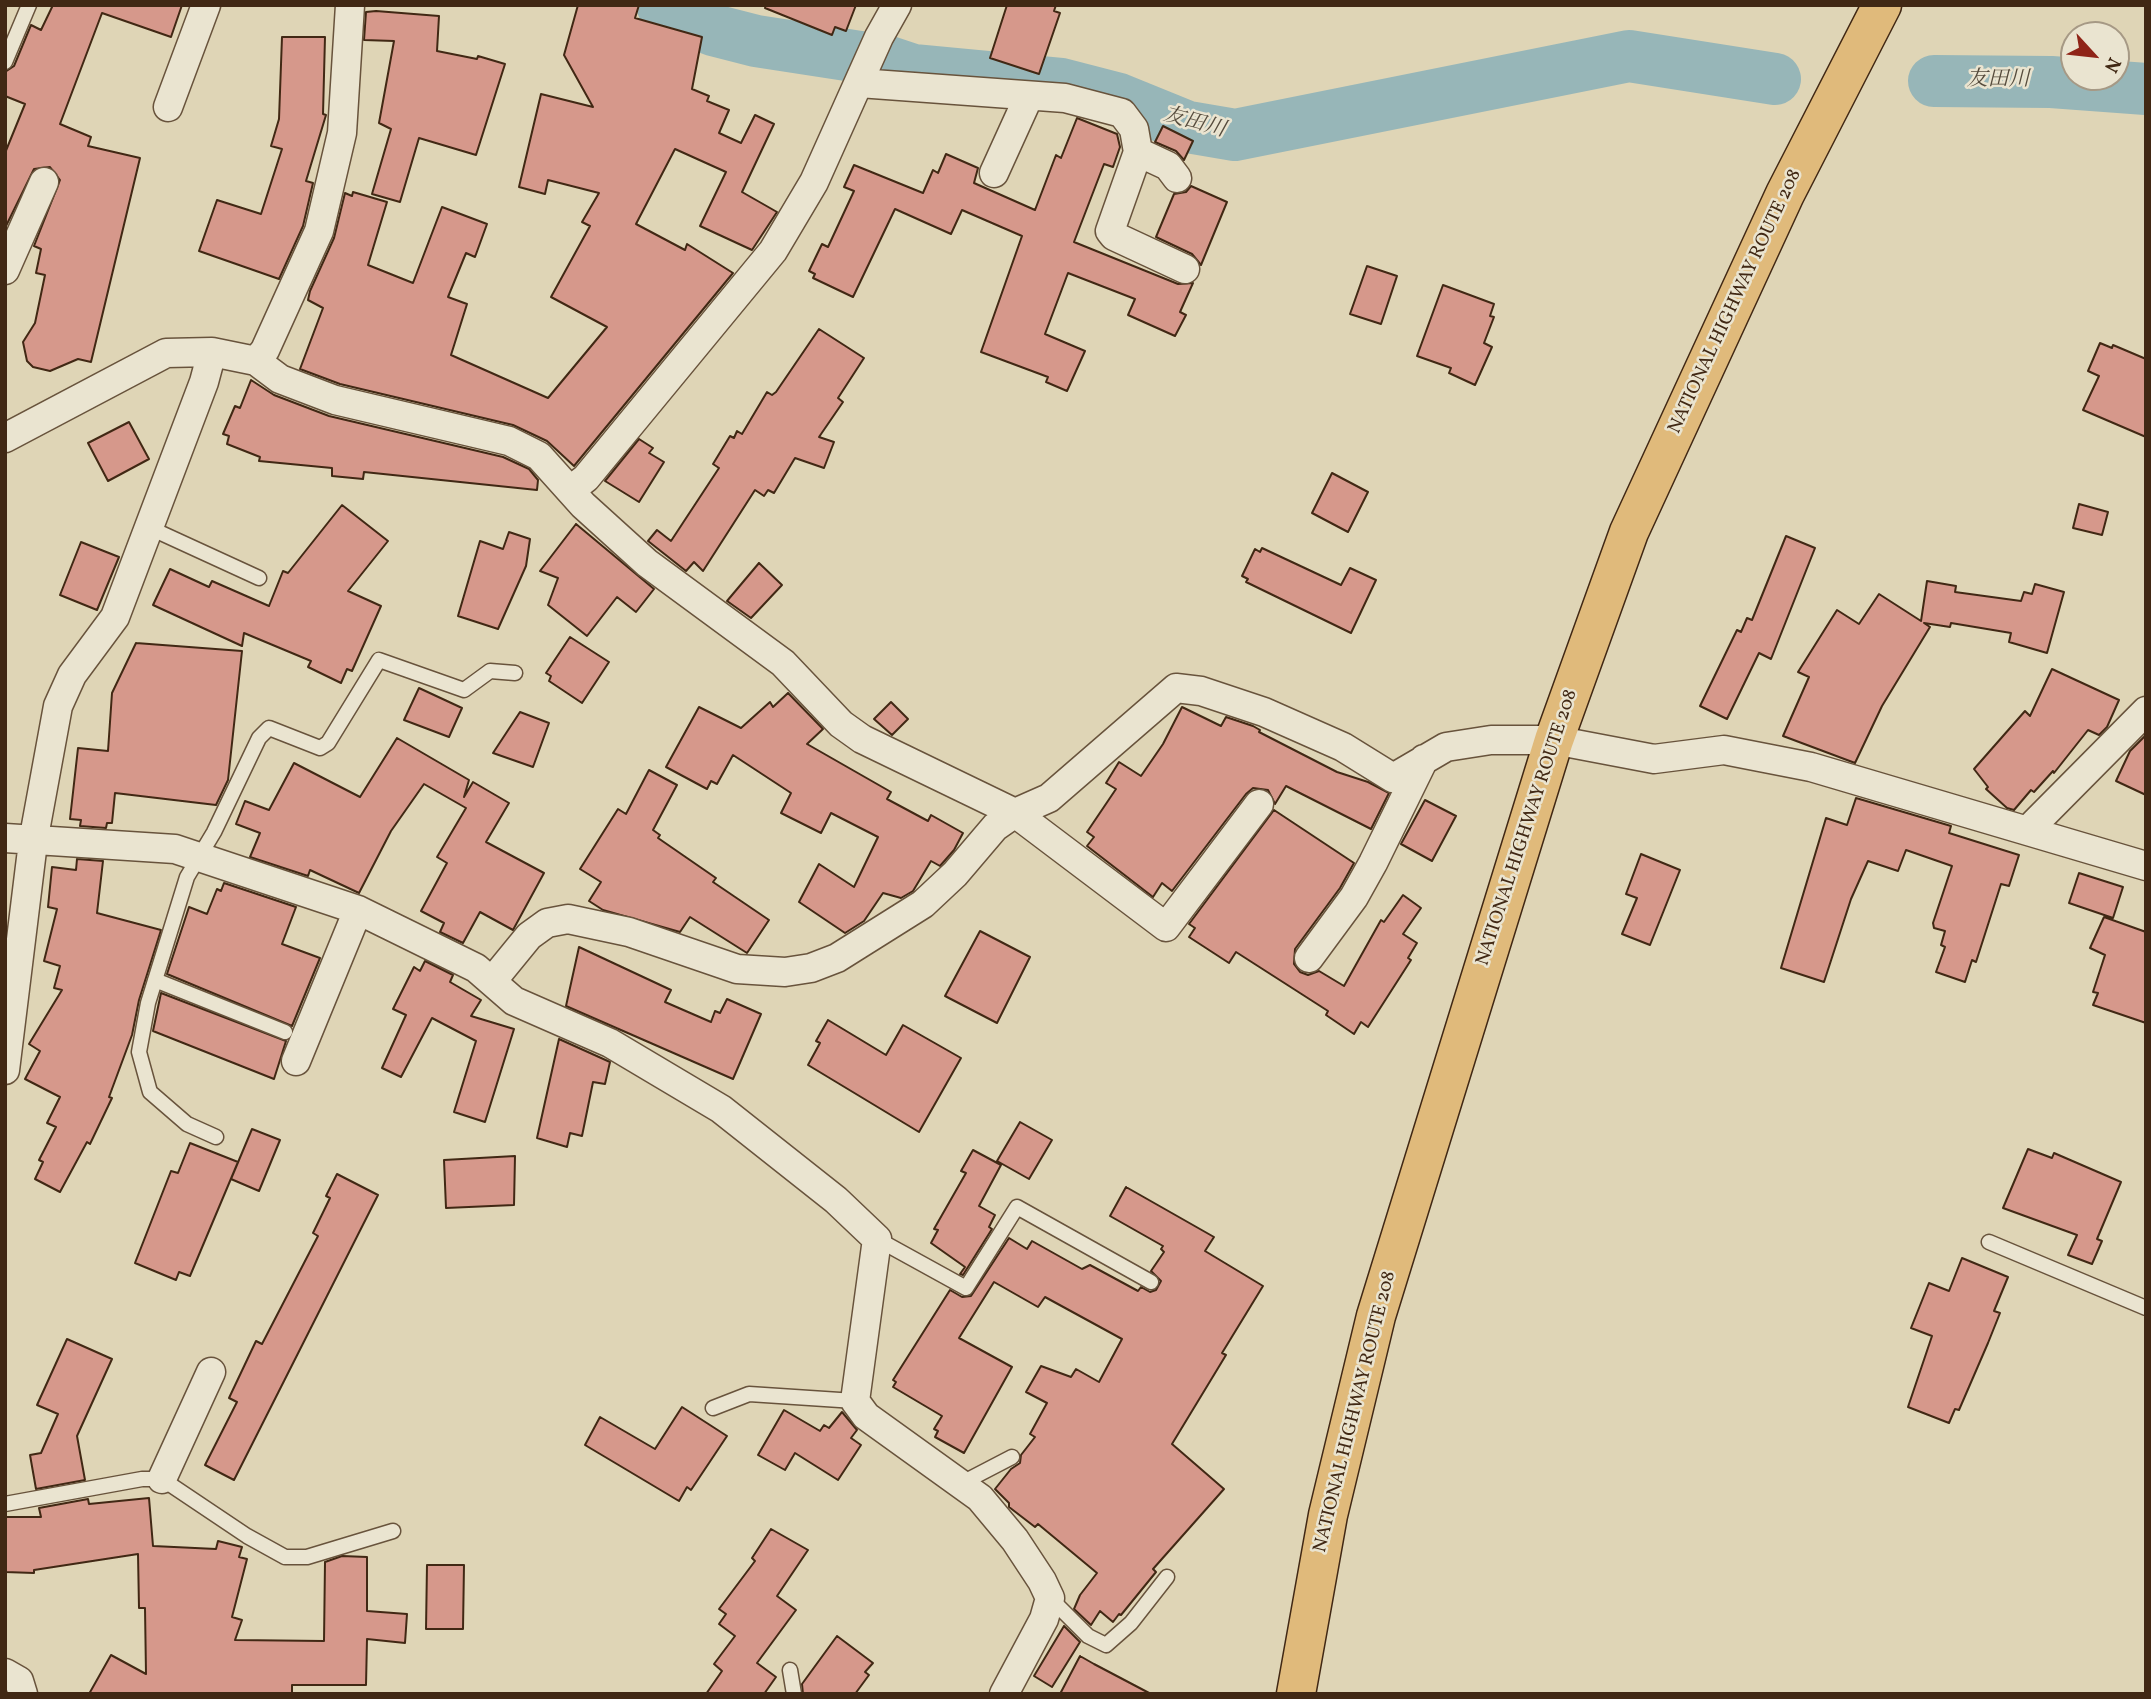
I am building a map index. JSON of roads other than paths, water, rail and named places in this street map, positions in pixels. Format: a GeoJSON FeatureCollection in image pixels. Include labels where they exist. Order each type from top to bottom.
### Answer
{"type":"FeatureCollection","features":[{"type":"Feature","properties":{"kind":"highway","name":"NATIONAL HIGHWAY ROUTE 208"},"geometry":{"type":"LineString","coordinates":[[1296,1694],[1328,1515],[1376,1316],[1554,740],[1629,532],[1785,194],[1882,5]]}},
{"type":"Feature","properties":{"kind":"street"},"geometry":{"type":"LineString","coordinates":[[168,107],[206,5]]}},
{"type":"Feature","properties":{"kind":"street"},"geometry":{"type":"LineString","coordinates":[[256,361],[271,339],[319,230],[342,133],[350,5]]}},
{"type":"Feature","properties":{"kind":"street"},"geometry":{"type":"LineString","coordinates":[[572,489],[595,468],[773,251],[814,181],[879,37],[897,5]]}},
{"type":"Feature","properties":{"kind":"street"},"geometry":{"type":"LineString","coordinates":[[861,78],[1065,98],[1122,113],[1134,129],[1138,152],[1110,231],[1114,236],[1185,269]]}},
{"type":"Feature","properties":{"kind":"street"},"geometry":{"type":"LineString","coordinates":[[994,173],[1028,96]]}},
{"type":"Feature","properties":{"kind":"street"},"geometry":{"type":"LineString","coordinates":[[1138,152],[1168,166],[1177,178]]}},
{"type":"Feature","properties":{"kind":"street"},"geometry":{"type":"LineString","coordinates":[[5,270],[44,182]]}},
{"type":"Feature","properties":{"kind":"street"},"geometry":{"type":"LineString","coordinates":[[5,1070],[19,840],[58,706],[72,675],[115,617],[150,528],[212,352]]}},
{"type":"Feature","properties":{"kind":"street"},"geometry":{"type":"LineString","coordinates":[[5,438],[166,353],[212,352],[256,361],[280,379],[334,400],[509,441],[539,456],[572,489],[583,505],[647,563],[783,663],[841,724],[862,739],[1015,813],[1167,927],[1259,804]]}},
{"type":"Feature","properties":{"kind":"street"},"geometry":{"type":"LineString","coordinates":[[493,980],[529,936],[547,923],[568,919],[629,932],[737,969],[785,972],[811,968],[837,958],[923,904],[955,874],[995,827],[1015,813],[1049,798],[1177,688],[1200,691],[1264,712],[1343,747],[1393,778],[1446,747],[1491,740],[1554,740],[1654,759],[1724,750],[1811,767],[2146,866]]}},
{"type":"Feature","properties":{"kind":"street"},"geometry":{"type":"LineString","coordinates":[[2028,830],[2146,710]]}},
{"type":"Feature","properties":{"kind":"street"},"geometry":{"type":"LineString","coordinates":[[1309,958],[1354,897],[1423,759]]}},
{"type":"Feature","properties":{"kind":"street"},"geometry":{"type":"LineString","coordinates":[[19,840],[175,849],[358,910],[476,968],[493,980],[513,1001],[610,1042],[721,1109],[836,1200],[877,1239],[855,1401],[866,1416],[980,1498],[1015,1540],[1050,1598],[1044,1619],[1004,1694]]}},
{"type":"Feature","properties":{"kind":"street"},"geometry":{"type":"LineString","coordinates":[[296,1061],[358,910]]}},
{"type":"Feature","properties":{"kind":"street"},"geometry":{"type":"LineString","coordinates":[[162,1479],[211,1372]]}},
{"type":"Feature","properties":{"kind":"street"},"geometry":{"type":"LineString","coordinates":[[5,1673],[19,1681],[23,1694]]}},
{"type":"Feature","properties":{"kind":"lane"},"geometry":{"type":"LineString","coordinates":[[5,62],[29,5]]}},
{"type":"Feature","properties":{"kind":"lane"},"geometry":{"type":"LineString","coordinates":[[150,528],[259,578]]}},
{"type":"Feature","properties":{"kind":"lane"},"geometry":{"type":"LineString","coordinates":[[216,1137],[187,1124],[150,1092],[139,1052],[155,980],[187,877],[214,832],[259,738],[269,728],[320,748],[328,743],[379,660],[464,690],[491,671],[515,673]]}},
{"type":"Feature","properties":{"kind":"lane"},"geometry":{"type":"LineString","coordinates":[[155,980],[285,1032]]}},
{"type":"Feature","properties":{"kind":"lane"},"geometry":{"type":"LineString","coordinates":[[877,1239],[966,1288],[1017,1207],[1151,1282]]}},
{"type":"Feature","properties":{"kind":"lane"},"geometry":{"type":"LineString","coordinates":[[1989,1242],[2146,1308]]}},
{"type":"Feature","properties":{"kind":"lane"},"geometry":{"type":"LineString","coordinates":[[713,1408],[749,1394],[855,1401]]}},
{"type":"Feature","properties":{"kind":"lane"},"geometry":{"type":"LineString","coordinates":[[962,1483],[1012,1457]]}},
{"type":"Feature","properties":{"kind":"lane"},"geometry":{"type":"LineString","coordinates":[[5,1504],[142,1479],[162,1479],[247,1536],[285,1557],[307,1557],[393,1531]]}},
{"type":"Feature","properties":{"kind":"lane"},"geometry":{"type":"LineString","coordinates":[[1050,1598],[1088,1636],[1106,1645],[1131,1623],[1167,1577]]}},
{"type":"Feature","properties":{"kind":"lane"},"geometry":{"type":"LineString","coordinates":[[790,1670],[793,1694]]}},
{"type":"Feature","properties":{"kind":"waterway","name":"友田川"},"geometry":{"type":"LineString","coordinates":[[662,5],[666,12],[713,30],[756,41],[886,61],[913,70],[1061,84],[1119,99],[1188,127],[1235,135],[1629,56],[1775,79]]}},
{"type":"Feature","properties":{"kind":"waterway","name":"友田川"},"geometry":{"type":"LineString","coordinates":[[1934,81],[2051,82],[2146,89]]}}]}
